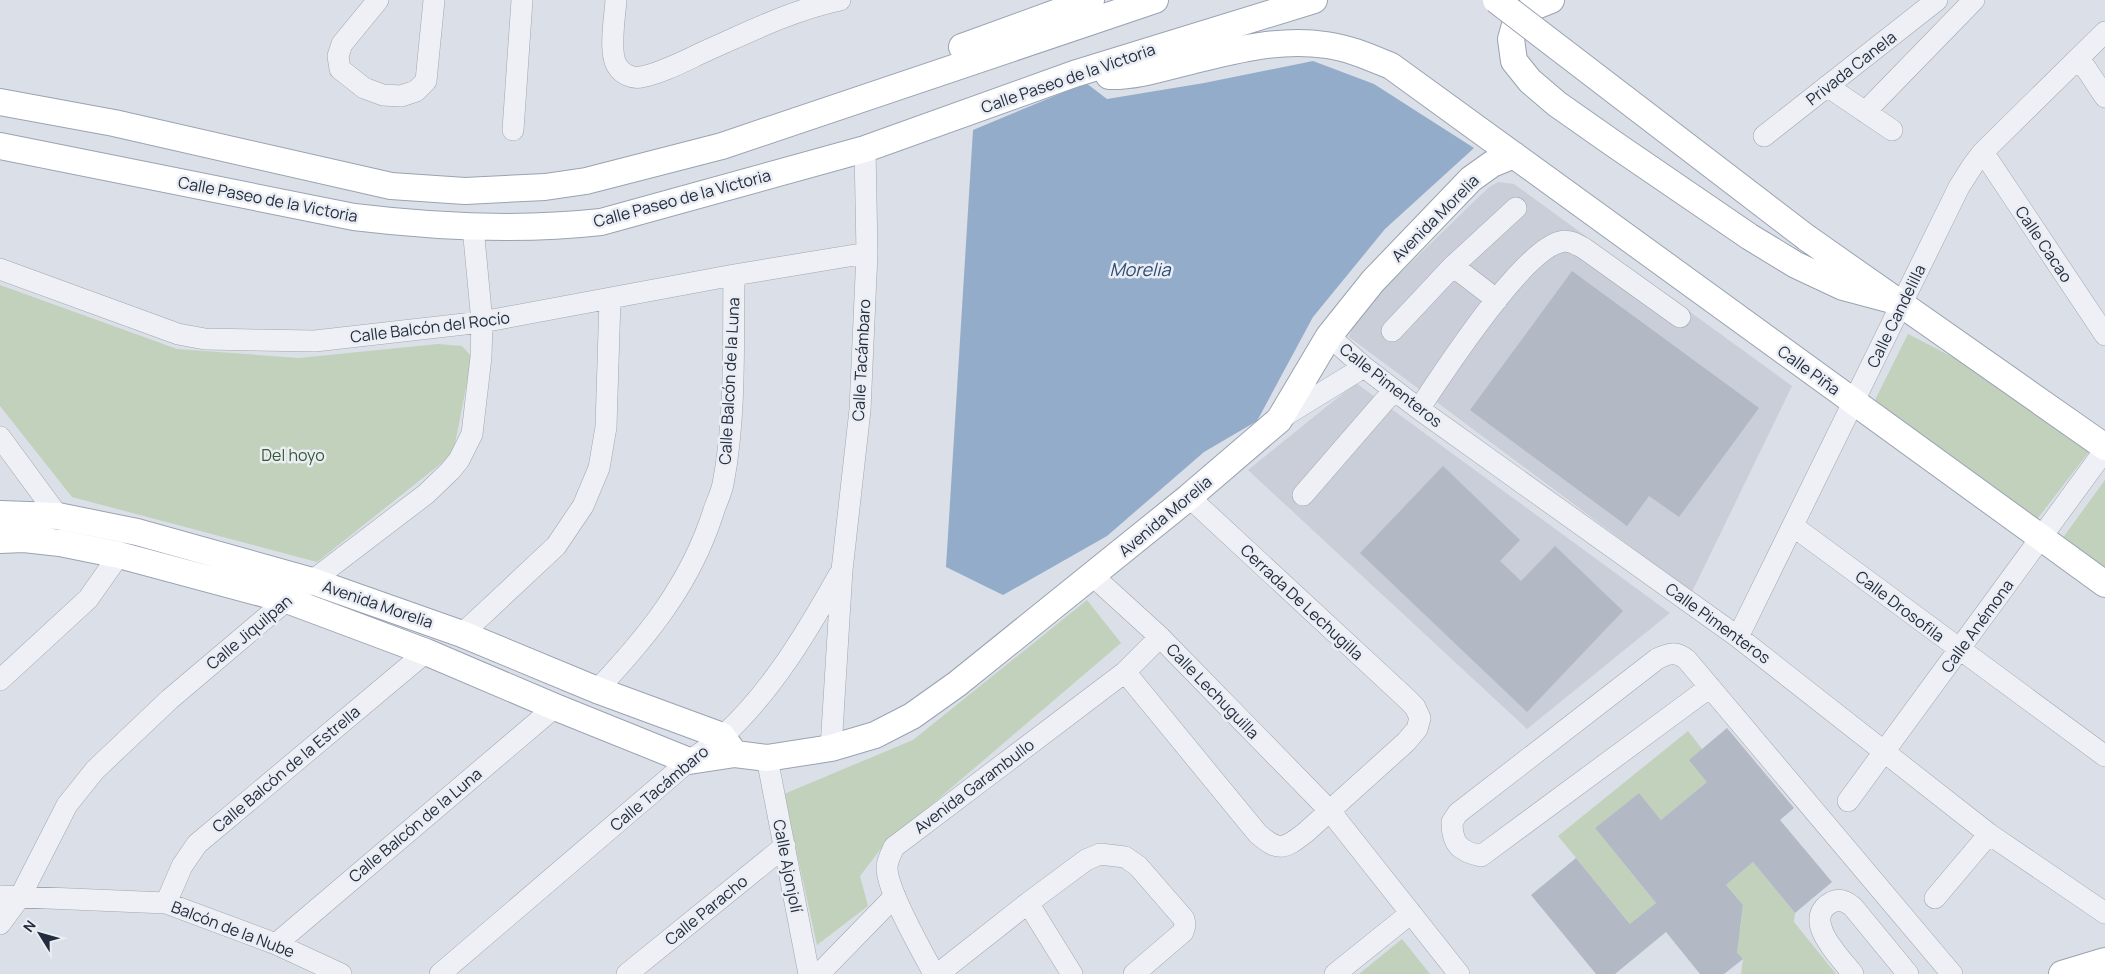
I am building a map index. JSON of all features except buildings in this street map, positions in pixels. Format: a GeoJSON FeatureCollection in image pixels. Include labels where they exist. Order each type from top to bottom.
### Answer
{"type":"FeatureCollection","features":[{"type":"Feature","properties":{"kind":"main road"},"geometry":{"type":"LineString","coordinates":[[722,146],[881,77],[1091,0]]}},
{"type":"Feature","properties":{"kind":"main road"},"geometry":{"type":"LineString","coordinates":[[0,102],[114,123],[390,186],[424,189],[494,190],[545,187],[578,182],[652,165],[722,146],[1156,0]]}},
{"type":"Feature","properties":{"kind":"main road","name":"Calle Paseo de la Victoria"},"geometry":{"type":"LineString","coordinates":[[0,146],[354,217],[413,224],[473,227],[559,227],[601,222],[865,149],[1074,74],[1314,0]]}},
{"type":"Feature","properties":{"kind":"main road"},"geometry":{"type":"LineString","coordinates":[[1496,0],[1807,238],[1902,303],[2105,448]]}},
{"type":"Feature","properties":{"kind":"main road"},"geometry":{"type":"LineString","coordinates":[[1551,0],[1531,8],[1515,25],[1511,39],[1514,61],[1530,81],[1557,104],[1750,238],[1796,265],[1843,287],[1902,303]]}},
{"type":"Feature","properties":{"kind":"main road","name":"Calle Piña"},"geometry":{"type":"LineString","coordinates":[[1074,74],[1112,76],[1134,73],[1224,53],[1291,42],[1326,45],[1358,52],[1390,66],[2105,584]]}},
{"type":"Feature","properties":{"kind":"main road","name":"Avenida Morelia"},"geometry":{"type":"LineString","coordinates":[[0,514],[58,516],[137,532],[312,581],[462,634],[729,745],[767,758],[831,748],[875,734],[912,716],[957,684],[1093,576],[1279,420],[1329,336],[1373,281],[1471,179],[1492,164],[1514,155]]}},
{"type":"Feature","properties":{"kind":"main road","name":"Avenida Morelia"},"geometry":{"type":"LineString","coordinates":[[0,540],[24,539],[60,542],[119,555],[286,600],[426,652],[554,707],[689,761],[729,745]]}},
{"type":"Feature","properties":{"kind":"main road"},"geometry":{"type":"LineString","coordinates":[[2062,974],[2105,961]]}},
{"type":"Feature","properties":{"kind":"street"},"geometry":{"type":"LineString","coordinates":[[378,0],[342,44],[338,56],[340,69],[364,88],[383,94],[401,96],[416,91],[426,81],[434,0]]}},
{"type":"Feature","properties":{"kind":"street"},"geometry":{"type":"LineString","coordinates":[[513,130],[522,0]]}},
{"type":"Feature","properties":{"kind":"street"},"geometry":{"type":"LineString","coordinates":[[616,0],[613,58],[618,68],[628,76],[640,78],[684,61],[775,20],[826,1]]}},
{"type":"Feature","properties":{"kind":"street","name":"Privada Canela"},"geometry":{"type":"LineString","coordinates":[[1764,136],[1937,0]]}},
{"type":"Feature","properties":{"kind":"street","name":"Privada Canela"},"geometry":{"type":"LineString","coordinates":[[1865,112],[1974,0]]}},
{"type":"Feature","properties":{"kind":"street","name":"Calle Candelilla"},"geometry":{"type":"LineString","coordinates":[[1738,637],[1959,188],[1983,152],[2105,32]]}},
{"type":"Feature","properties":{"kind":"street"},"geometry":{"type":"LineString","coordinates":[[2079,58],[2105,97]]}},
{"type":"Feature","properties":{"kind":"street"},"geometry":{"type":"LineString","coordinates":[[1827,86],[1892,130]]}},
{"type":"Feature","properties":{"kind":"street","name":"Calle Tacámbaro"},"geometry":{"type":"LineString","coordinates":[[831,748],[842,570],[860,410],[867,253],[865,149]]}},
{"type":"Feature","properties":{"kind":"street","name":"Calle Cacao"},"geometry":{"type":"LineString","coordinates":[[1983,152],[2105,335]]}},
{"type":"Feature","properties":{"kind":"street"},"geometry":{"type":"LineString","coordinates":[[1392,331],[1454,266],[1516,208]]}},
{"type":"Feature","properties":{"kind":"street","name":"Calle Jiquilpan"},"geometry":{"type":"LineString","coordinates":[[0,924],[10,896],[68,805],[95,770],[170,699],[286,600],[426,494],[459,460],[472,434],[479,383],[482,322],[473,227]]}},
{"type":"Feature","properties":{"kind":"street"},"geometry":{"type":"LineString","coordinates":[[1419,409],[1459,348],[1497,300],[1519,274],[1546,248],[1561,241],[1572,242],[1585,249],[1680,317]]}},
{"type":"Feature","properties":{"kind":"street","name":"Calle Balcón del Rocío"},"geometry":{"type":"LineString","coordinates":[[0,270],[178,334],[206,339],[316,340],[482,322],[734,275],[867,253]]}},
{"type":"Feature","properties":{"kind":"street"},"geometry":{"type":"LineString","coordinates":[[1454,266],[1497,300]]}},
{"type":"Feature","properties":{"kind":"street","name":"Calle Balcón de la Luna"},"geometry":{"type":"LineString","coordinates":[[597,690],[634,651],[673,599],[706,535],[722,485],[730,421],[734,275]]}},
{"type":"Feature","properties":{"kind":"street"},"geometry":{"type":"LineString","coordinates":[[462,634],[556,546],[583,506],[599,468],[606,427],[610,299]]}},
{"type":"Feature","properties":{"kind":"street","name":"Calle Pimenteros"},"geometry":{"type":"LineString","coordinates":[[1329,336],[1364,368],[1419,409],[1738,637],[1990,834],[2105,913]]}},
{"type":"Feature","properties":{"kind":"street"},"geometry":{"type":"LineString","coordinates":[[1279,420],[1364,368]]}},
{"type":"Feature","properties":{"kind":"street"},"geometry":{"type":"LineString","coordinates":[[1303,495],[1394,390]]}},
{"type":"Feature","properties":{"kind":"street"},"geometry":{"type":"LineString","coordinates":[[0,437],[58,516]]}},
{"type":"Feature","properties":{"kind":"street","name":"Calle Anémona"},"geometry":{"type":"LineString","coordinates":[[1848,801],[2105,448]]}},
{"type":"Feature","properties":{"kind":"street","name":"Cerrada De Lechugilla"},"geometry":{"type":"LineString","coordinates":[[1189,497],[1415,708],[1420,718],[1417,729],[1406,742],[1330,811]]}},
{"type":"Feature","properties":{"kind":"street","name":"Calle Drosofila"},"geometry":{"type":"LineString","coordinates":[[1793,526],[2105,756]]}},
{"type":"Feature","properties":{"kind":"street"},"geometry":{"type":"LineString","coordinates":[[0,680],[88,600],[119,555]]}},
{"type":"Feature","properties":{"kind":"street","name":"Calle Tacámbaro"},"geometry":{"type":"LineString","coordinates":[[729,745],[762,694],[811,625],[842,570]]}},
{"type":"Feature","properties":{"kind":"street","name":"Calle Lechuguilla"},"geometry":{"type":"LineString","coordinates":[[1093,576],[1160,637],[1330,811],[1459,974]]}},
{"type":"Feature","properties":{"kind":"street","name":"Avenida Garambullo"},"geometry":{"type":"LineString","coordinates":[[934,974],[895,896],[887,870],[888,858],[894,846],[1125,672],[1160,637]]}},
{"type":"Feature","properties":{"kind":"street","name":"Calle Balcón de la Estrella"},"geometry":{"type":"LineString","coordinates":[[166,903],[182,866],[197,844],[426,652]]}},
{"type":"Feature","properties":{"kind":"street"},"geometry":{"type":"LineString","coordinates":[[1710,688],[1481,856],[1461,848],[1453,839],[1452,822],[1458,813],[1657,659],[1669,653],[1680,654],[1687,660],[1952,974]]}},
{"type":"Feature","properties":{"kind":"street"},"geometry":{"type":"LineString","coordinates":[[1125,672],[1258,834],[1268,843],[1277,847],[1287,847],[1330,811]]}},
{"type":"Feature","properties":{"kind":"street","name":"Calle Balcón de la Luna"},"geometry":{"type":"LineString","coordinates":[[276,944],[554,707]]}},
{"type":"Feature","properties":{"kind":"street","name":"Calle Ajonjolí"},"geometry":{"type":"LineString","coordinates":[[767,758],[809,974]]}},
{"type":"Feature","properties":{"kind":"street","name":"Calle Tacámbaro"},"geometry":{"type":"LineString","coordinates":[[440,974],[689,761]]}},
{"type":"Feature","properties":{"kind":"street"},"geometry":{"type":"LineString","coordinates":[[1935,898],[1990,834]]}},
{"type":"Feature","properties":{"kind":"street","name":"Calle Paracho"},"geometry":{"type":"LineString","coordinates":[[627,974],[785,846]]}},
{"type":"Feature","properties":{"kind":"street"},"geometry":{"type":"LineString","coordinates":[[938,974],[1086,860],[1100,854],[1125,858],[1138,866],[1179,912],[1185,925],[1183,932],[1134,974]]}},
{"type":"Feature","properties":{"kind":"street","name":"Balcón de la Nube"},"geometry":{"type":"LineString","coordinates":[[10,896],[166,903],[276,944],[341,974]]}},
{"type":"Feature","properties":{"kind":"street"},"geometry":{"type":"LineString","coordinates":[[819,974],[895,896]]}},
{"type":"Feature","properties":{"kind":"street"},"geometry":{"type":"LineString","coordinates":[[1853,974],[1821,930],[1819,921],[1822,911],[1827,905],[1837,900],[1846,902],[1854,907],[1909,974],[1934,954]]}},
{"type":"Feature","properties":{"kind":"street"},"geometry":{"type":"LineString","coordinates":[[1028,903],[1072,974]]}},
{"type":"Feature","properties":{"kind":"street"},"geometry":{"type":"LineString","coordinates":[[1335,974],[1411,913]]}},
{"type":"Feature","properties":{"kind":"shaded area"},"geometry":{"type":"Polygon","coordinates":[[[1498,182],[1514,184],[1792,386],[1692,592],[1349,337],[1357,315],[1489,187],[1498,182]]]}},
{"type":"Feature","properties":{"kind":"shaded area"},"geometry":{"type":"Polygon","coordinates":[[[1356,383],[1670,613],[1527,729],[1248,470],[1356,383]]]}},
{"type":"Feature","properties":{"kind":"green space","name":"Del hoyo"},"geometry":{"type":"Polygon","coordinates":[[[0,285],[177,349],[299,358],[438,344],[462,346],[472,357],[453,454],[317,562],[72,497],[0,406],[0,285]]]}},
{"type":"Feature","properties":{"kind":"green space"},"geometry":{"type":"Polygon","coordinates":[[[1908,334],[2005,384],[2092,448],[2031,527],[1873,404],[1908,334]]]}},
{"type":"Feature","properties":{"kind":"green space"},"geometry":{"type":"Polygon","coordinates":[[[2105,480],[2105,576],[2059,543],[2105,480]]]}},
{"type":"Feature","properties":{"kind":"green space"},"geometry":{"type":"Polygon","coordinates":[[[1087,600],[1121,643],[883,846],[860,876],[868,906],[817,945],[784,794],[913,740],[1087,600]]]}},
{"type":"Feature","properties":{"kind":"green space"},"geometry":{"type":"Polygon","coordinates":[[[1688,731],[1702,749],[1715,791],[1706,783],[1661,820],[1639,793],[1595,828],[1656,903],[1641,916],[1641,937],[1558,836],[1688,731]]]}},
{"type":"Feature","properties":{"kind":"green space"},"geometry":{"type":"Polygon","coordinates":[[[1753,862],[1795,913],[1794,922],[1836,974],[1741,974],[1743,959],[1701,908],[1740,931],[1743,905],[1726,885],[1753,862]]]}},
{"type":"Feature","properties":{"kind":"green space"},"geometry":{"type":"Polygon","coordinates":[[[1402,939],[1430,974],[1359,974],[1402,939]]]}},
{"type":"Feature","properties":{"kind":"water","name":"Morelia"},"geometry":{"type":"Polygon","coordinates":[[[1313,61],[1374,84],[1474,148],[1385,229],[1313,317],[1257,421],[1204,452],[1107,536],[1003,595],[946,567],[973,130],[1086,83],[1107,99],[1204,83],[1313,61]]]}}]}
